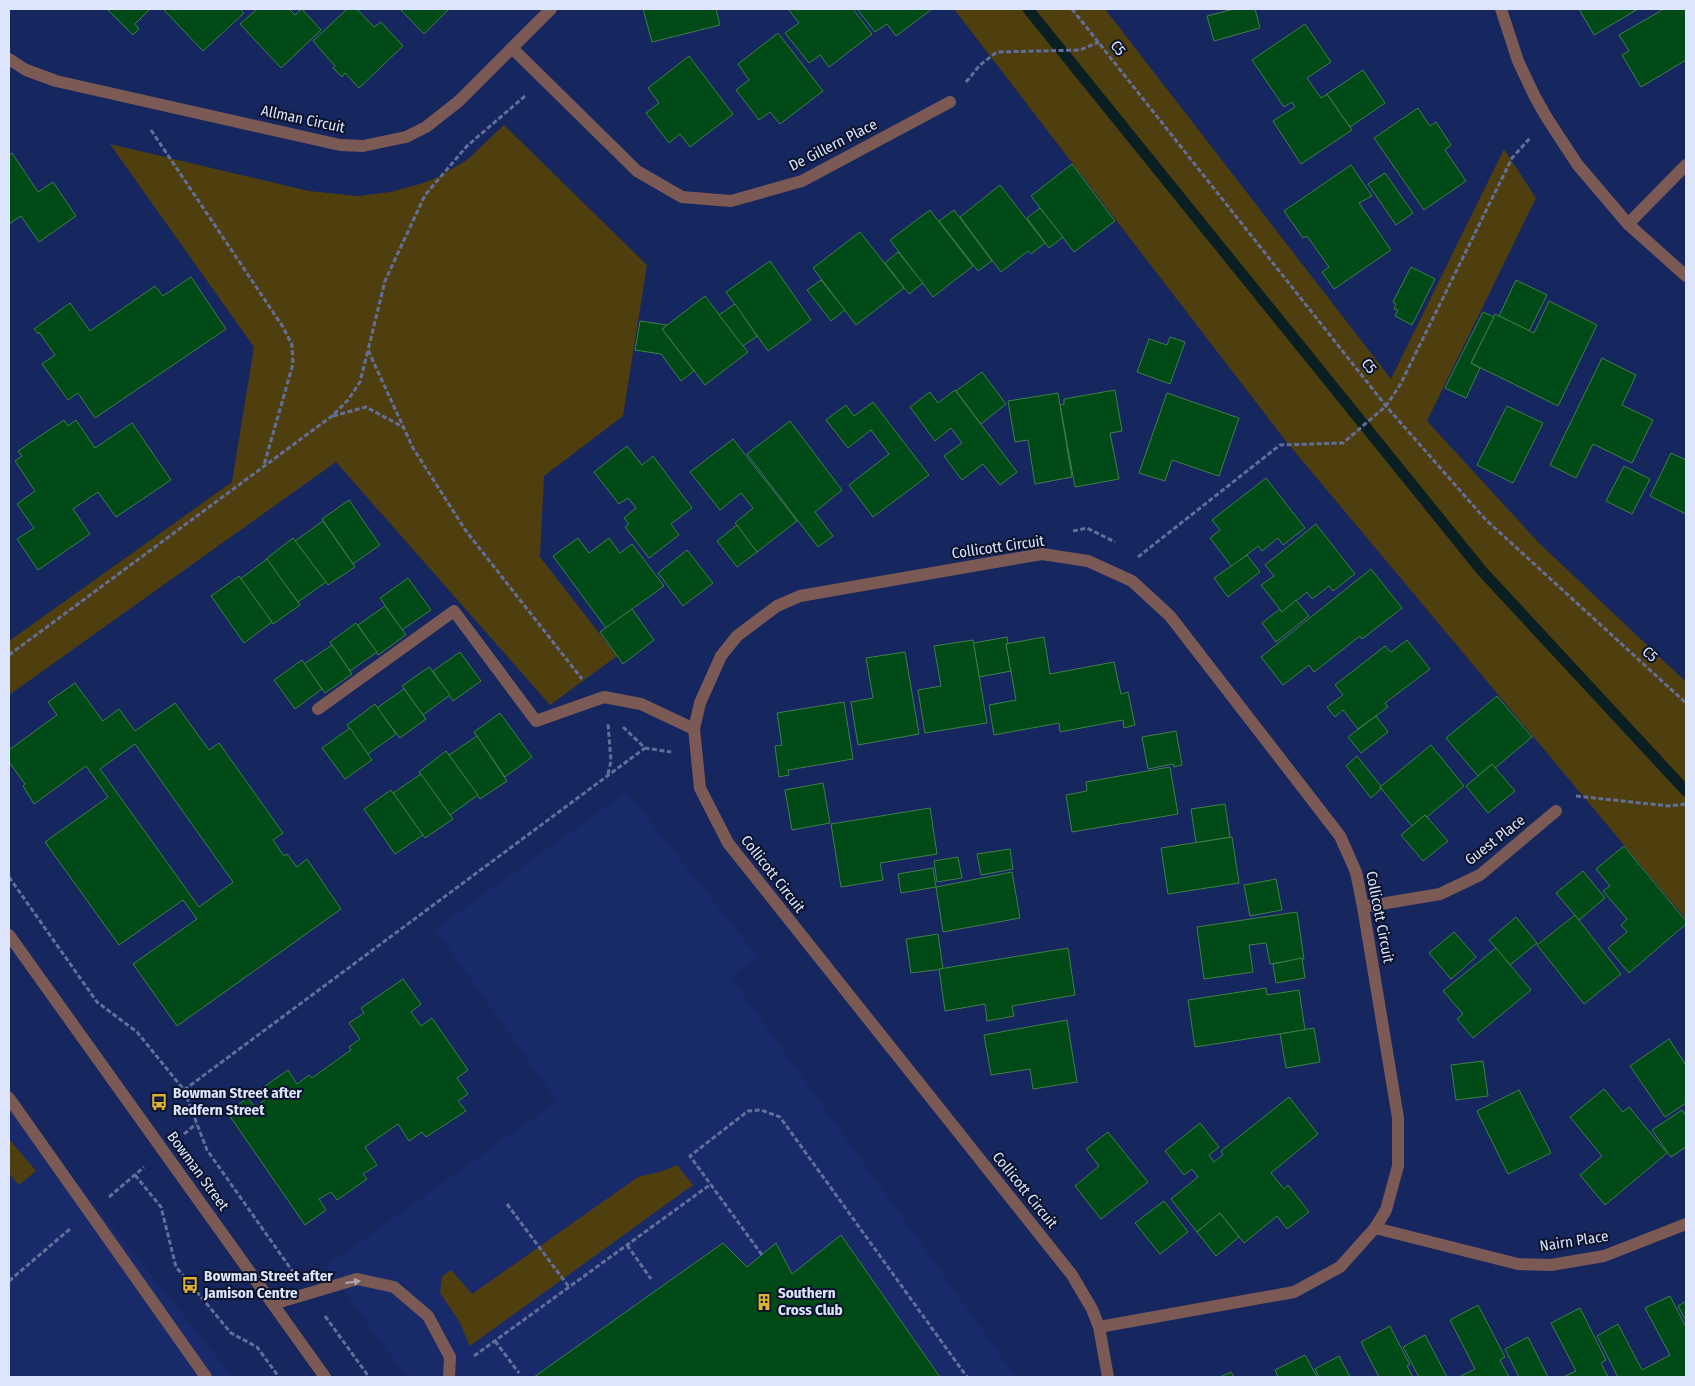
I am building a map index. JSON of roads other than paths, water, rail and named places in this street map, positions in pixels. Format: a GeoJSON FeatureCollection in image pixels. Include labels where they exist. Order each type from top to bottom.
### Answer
{"type":"FeatureCollection","features":[{"type":"Feature","properties":{"kind":"street","name":"Allman Circuit"},"geometry":{"type":"LineString","coordinates":[[9,59],[26,70],[56,81],[340,145],[363,146],[406,136],[426,128],[459,101],[551,9]]}},
{"type":"Feature","properties":{"kind":"street"},"geometry":{"type":"LineString","coordinates":[[1501,9],[1518,62],[1547,118],[1577,164],[1628,224],[1686,276]]}},
{"type":"Feature","properties":{"kind":"street","name":"De Gillern Place"},"geometry":{"type":"LineString","coordinates":[[512,48],[637,171],[682,197],[731,201],[802,181],[950,102]]}},
{"type":"Feature","properties":{"kind":"street"},"geometry":{"type":"LineString","coordinates":[[1628,224],[1686,165]]}},
{"type":"Feature","properties":{"kind":"street","name":"Collicott Circuit"},"geometry":{"type":"LineString","coordinates":[[1099,1327],[1294,1292],[1340,1267],[1375,1228],[1386,1210],[1398,1166],[1398,1118],[1364,907],[1356,872],[1340,836],[1170,616],[1132,581],[1088,561],[1042,554],[800,596],[777,606],[737,636],[721,656],[700,703],[694,729],[700,788],[728,843],[1072,1275],[1092,1309],[1099,1327],[1108,1377]]}},
{"type":"Feature","properties":{"kind":"street"},"geometry":{"type":"LineString","coordinates":[[318,709],[454,611],[536,721],[604,697],[641,704],[694,729]]}},
{"type":"Feature","properties":{"kind":"street","name":"Guest Place"},"geometry":{"type":"LineString","coordinates":[[1364,907],[1440,894],[1480,876],[1556,811]]}},
{"type":"Feature","properties":{"kind":"street","name":"Bowman Street"},"geometry":{"type":"LineString","coordinates":[[9,935],[325,1377]]}},
{"type":"Feature","properties":{"kind":"street"},"geometry":{"type":"LineString","coordinates":[[9,1098],[206,1377]]}},
{"type":"Feature","properties":{"kind":"street","name":"Nairn Place"},"geometry":{"type":"LineString","coordinates":[[1375,1228],[1518,1264],[1551,1265],[1604,1256],[1686,1224]]}},
{"type":"Feature","properties":{"kind":"street"},"geometry":{"type":"LineString","coordinates":[[273,1304],[357,1280],[394,1287],[428,1316],[450,1357],[449,1376]]}},
{"type":"Feature","properties":{"kind":"waterway"},"geometry":{"type":"LineString","coordinates":[[1028,9],[1482,571],[1686,791]]}},
{"type":"Feature","properties":{"kind":"place","name":"Bowman Street after Redfern Street"},"geometry":{"type":"Point","coordinates":[159,1102]}},
{"type":"Feature","properties":{"kind":"place","name":"Bowman Street after Jamison Centre"},"geometry":{"type":"Point","coordinates":[190,1285]}},
{"type":"Feature","properties":{"kind":"place","name":"Southern Cross Club"},"geometry":{"type":"Point","coordinates":[764,1302]}}]}
